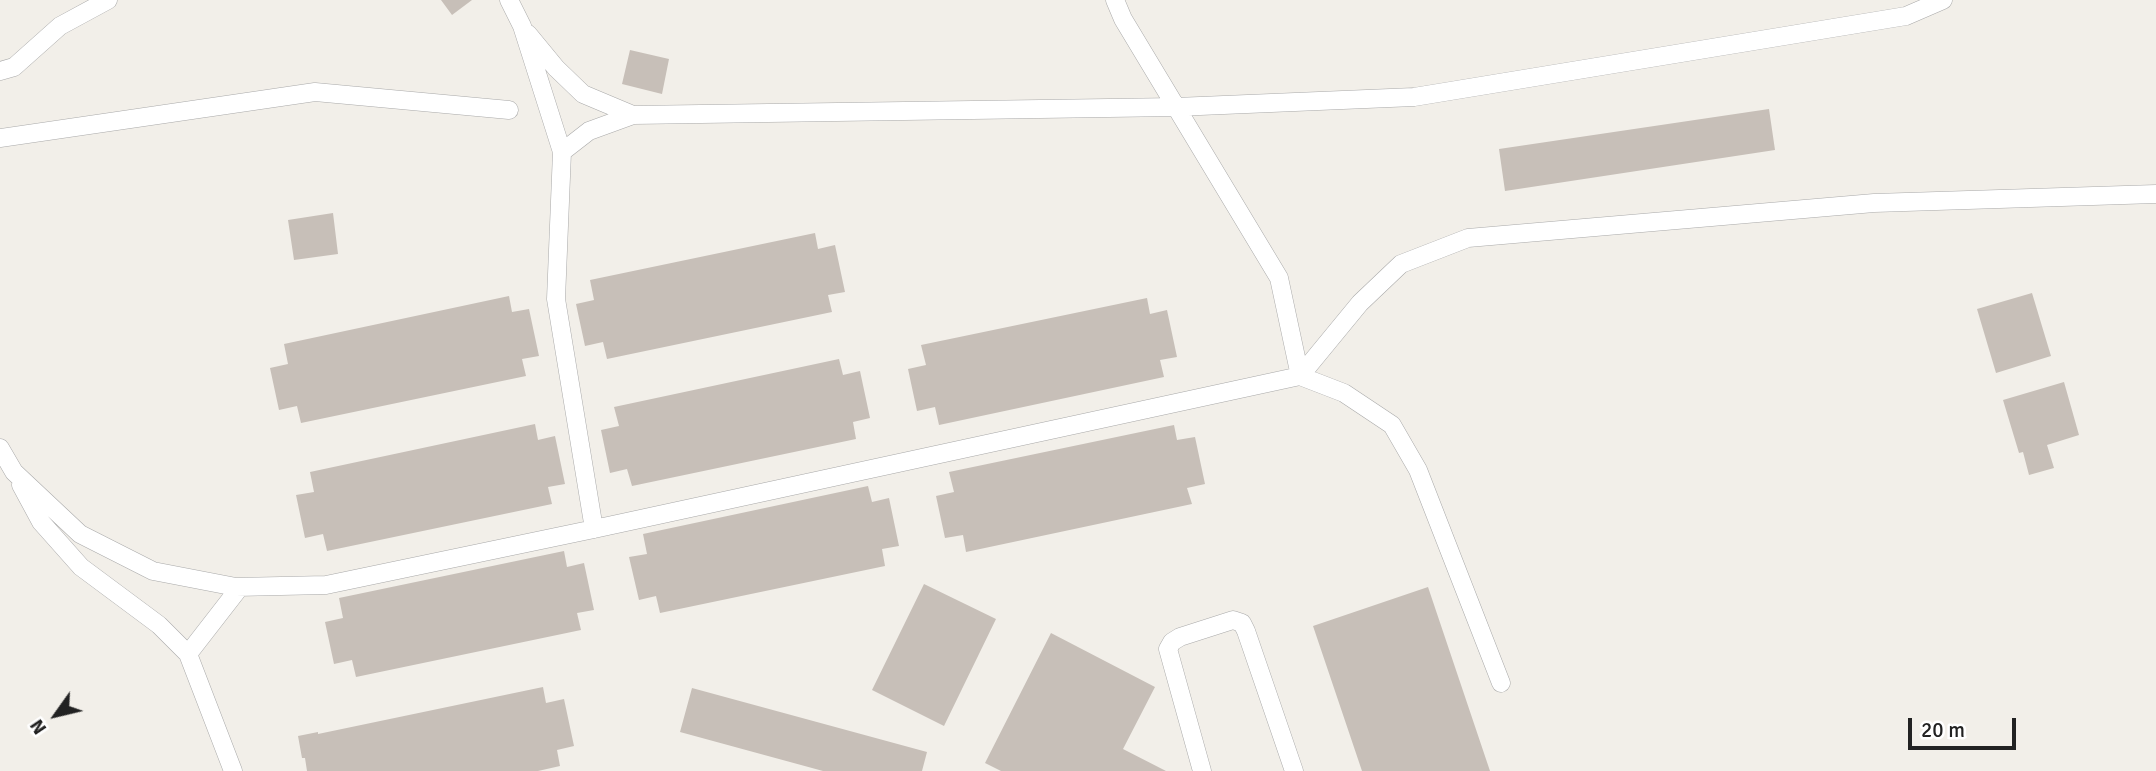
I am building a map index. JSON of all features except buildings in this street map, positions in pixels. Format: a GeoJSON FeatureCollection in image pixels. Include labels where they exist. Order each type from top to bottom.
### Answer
{"type":"FeatureCollection","features":[{"type":"Feature","properties":{"kind":"lane"},"geometry":{"type":"LineString","coordinates":[[0,71],[14,67],[60,26],[108,0]]}},
{"type":"Feature","properties":{"kind":"lane"},"geometry":{"type":"LineString","coordinates":[[509,0],[522,26],[562,152],[556,299],[594,529]]}},
{"type":"Feature","properties":{"kind":"lane"},"geometry":{"type":"LineString","coordinates":[[1115,0],[1123,19],[1279,278],[1300,376]]}},
{"type":"Feature","properties":{"kind":"lane"},"geometry":{"type":"LineString","coordinates":[[562,152],[589,131],[634,115],[1176,107],[1414,97],[1906,16],[1943,0]]}},
{"type":"Feature","properties":{"kind":"lane"},"geometry":{"type":"LineString","coordinates":[[522,26],[556,68],[583,94],[634,115]]}},
{"type":"Feature","properties":{"kind":"lane"},"geometry":{"type":"LineString","coordinates":[[0,138],[315,92],[509,110]]}},
{"type":"Feature","properties":{"kind":"lane"},"geometry":{"type":"LineString","coordinates":[[1300,376],[1360,303],[1401,264],[1468,238],[1874,203],[2156,194]]}},
{"type":"Feature","properties":{"kind":"lane"},"geometry":{"type":"LineString","coordinates":[[14,472],[80,534],[153,571],[240,587],[326,585],[1300,376],[1344,393],[1392,425],[1418,470],[1501,683]]}},
{"type":"Feature","properties":{"kind":"lane"},"geometry":{"type":"LineString","coordinates":[[0,448],[41,522],[81,567],[159,625],[188,654],[233,771]]}},
{"type":"Feature","properties":{"kind":"lane"},"geometry":{"type":"LineString","coordinates":[[188,654],[240,587]]}},
{"type":"Feature","properties":{"kind":"lane"},"geometry":{"type":"LineString","coordinates":[[1202,771],[1168,649],[1172,642],[1180,637],[1233,620],[1242,623],[1246,631],[1294,771]]}}]}
